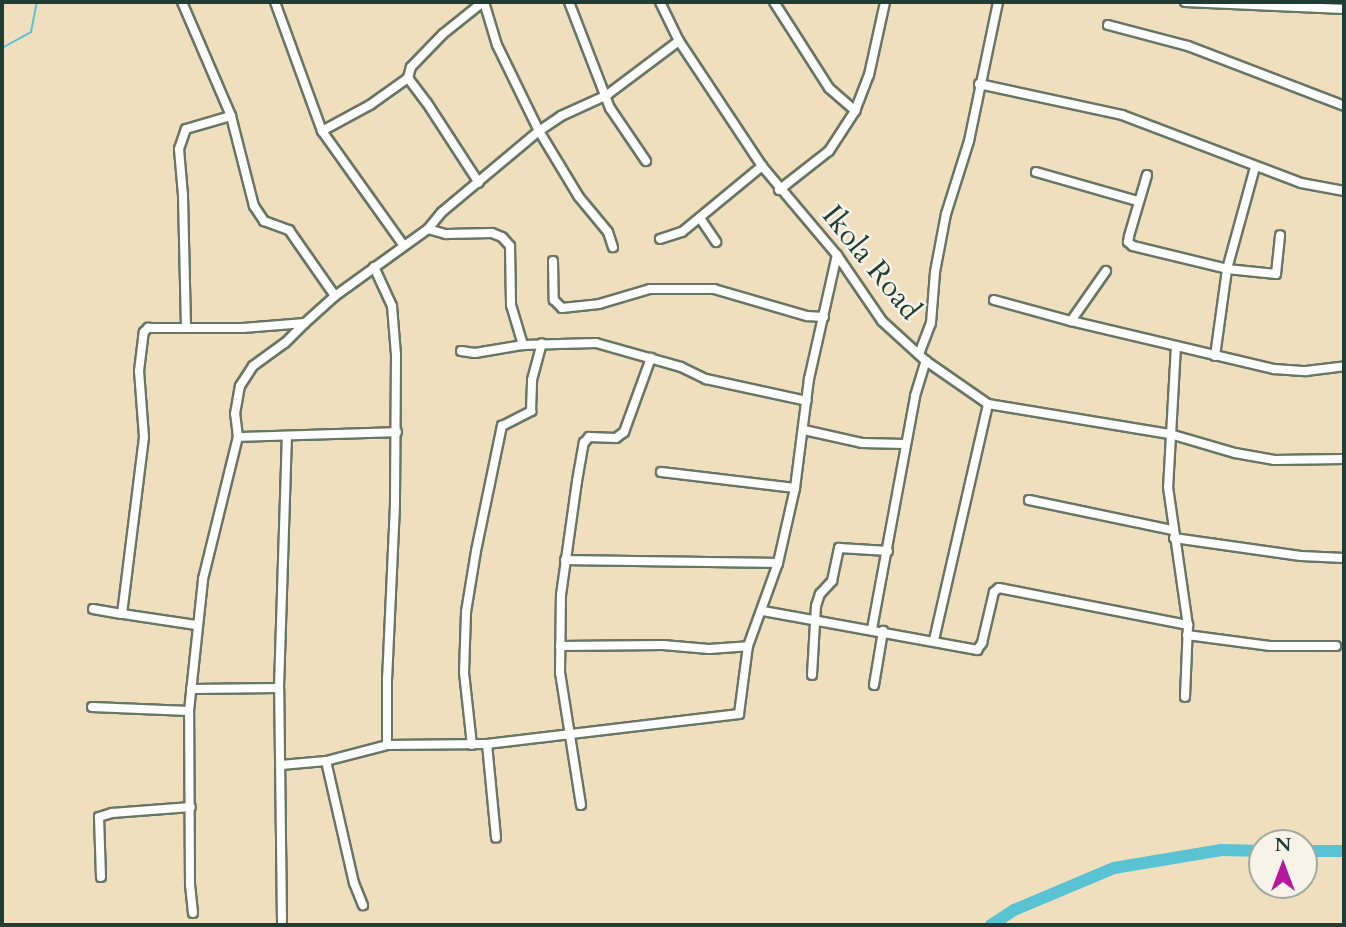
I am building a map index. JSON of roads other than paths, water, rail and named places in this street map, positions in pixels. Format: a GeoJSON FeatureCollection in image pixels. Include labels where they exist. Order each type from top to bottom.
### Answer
{"type":"FeatureCollection","features":[{"type":"Feature","properties":{"kind":"street"},"geometry":{"type":"LineString","coordinates":[[182,2],[231,116],[254,206],[264,221],[289,230],[335,296]]}},
{"type":"Feature","properties":{"kind":"street"},"geometry":{"type":"LineString","coordinates":[[275,2],[322,131],[404,246]]}},
{"type":"Feature","properties":{"kind":"street"},"geometry":{"type":"LineString","coordinates":[[322,131],[370,105],[408,78],[411,67],[443,34],[484,2],[497,45],[539,131],[579,197],[608,232],[613,247]]}},
{"type":"Feature","properties":{"kind":"street"},"geometry":{"type":"LineString","coordinates":[[569,2],[618,121],[646,161]]}},
{"type":"Feature","properties":{"kind":"street","name":"Ikola Road"},"geometry":{"type":"LineString","coordinates":[[660,2],[679,41],[762,166],[779,190],[837,255],[882,321],[923,357],[988,404],[1170,434],[1235,453],[1275,460],[1344,459]]}},
{"type":"Feature","properties":{"kind":"street"},"geometry":{"type":"LineString","coordinates":[[774,2],[829,88],[855,111]]}},
{"type":"Feature","properties":{"kind":"street"},"geometry":{"type":"LineString","coordinates":[[779,190],[829,151],[855,111],[869,75],[885,2]]}},
{"type":"Feature","properties":{"kind":"street"},"geometry":{"type":"LineString","coordinates":[[872,629],[905,444],[931,323],[946,214],[969,141],[998,2]]}},
{"type":"Feature","properties":{"kind":"street"},"geometry":{"type":"LineString","coordinates":[[1185,2],[1344,9]]}},
{"type":"Feature","properties":{"kind":"street"},"geometry":{"type":"LineString","coordinates":[[1108,25],[1188,46],[1344,106]]}},
{"type":"Feature","properties":{"kind":"street"},"geometry":{"type":"LineString","coordinates":[[193,913],[190,711],[196,625],[203,579],[238,437],[235,414],[240,386],[247,374],[335,296],[428,229],[442,212],[539,131],[561,116],[607,95],[679,41]]}},
{"type":"Feature","properties":{"kind":"street"},"geometry":{"type":"LineString","coordinates":[[408,78],[479,183]]}},
{"type":"Feature","properties":{"kind":"street"},"geometry":{"type":"LineString","coordinates":[[979,84],[1122,115],[1301,183],[1344,191]]}},
{"type":"Feature","properties":{"kind":"street"},"geometry":{"type":"LineString","coordinates":[[186,328],[183,195],[178,149],[186,129],[231,116]]}},
{"type":"Feature","properties":{"kind":"street"},"geometry":{"type":"LineString","coordinates":[[660,239],[682,232],[762,166]]}},
{"type":"Feature","properties":{"kind":"street"},"geometry":{"type":"LineString","coordinates":[[1215,356],[1227,269],[1255,167]]}},
{"type":"Feature","properties":{"kind":"street"},"geometry":{"type":"LineString","coordinates":[[1036,172],[1138,201]]}},
{"type":"Feature","properties":{"kind":"street"},"geometry":{"type":"LineString","coordinates":[[1147,175],[1128,242],[1227,269],[1277,274],[1280,235]]}},
{"type":"Feature","properties":{"kind":"street"},"geometry":{"type":"LineString","coordinates":[[700,218],[716,242]]}},
{"type":"Feature","properties":{"kind":"street"},"geometry":{"type":"LineString","coordinates":[[428,229],[446,233],[492,233],[502,237],[510,246],[511,305],[523,345]]}},
{"type":"Feature","properties":{"kind":"street"},"geometry":{"type":"LineString","coordinates":[[281,765],[326,761],[387,745],[472,746],[570,732],[736,716],[742,710],[748,646],[763,611],[778,563],[795,488],[807,401],[837,255]]}},
{"type":"Feature","properties":{"kind":"street"},"geometry":{"type":"LineString","coordinates":[[553,261],[554,300],[558,306],[568,309],[650,289],[714,289],[807,316],[824,317]]}},
{"type":"Feature","properties":{"kind":"street"},"geometry":{"type":"LineString","coordinates":[[374,267],[392,306],[397,432],[387,678],[387,745]]}},
{"type":"Feature","properties":{"kind":"street"},"geometry":{"type":"LineString","coordinates":[[1071,321],[1106,271]]}},
{"type":"Feature","properties":{"kind":"street"},"geometry":{"type":"LineString","coordinates":[[994,300],[1275,369],[1307,371],[1344,366]]}},
{"type":"Feature","properties":{"kind":"street"},"geometry":{"type":"LineString","coordinates":[[122,614],[144,437],[139,370],[143,338],[148,328],[243,328],[305,323]]}},
{"type":"Feature","properties":{"kind":"street"},"geometry":{"type":"LineString","coordinates":[[472,746],[464,673],[466,612],[476,551],[502,426],[531,411],[533,380],[542,343]]}},
{"type":"Feature","properties":{"kind":"street"},"geometry":{"type":"LineString","coordinates":[[461,351],[475,353],[542,343],[596,343],[651,358],[706,379],[807,401]]}},
{"type":"Feature","properties":{"kind":"street"},"geometry":{"type":"LineString","coordinates":[[1176,346],[1168,486],[1173,534],[1184,576],[1188,630],[1185,697]]}},
{"type":"Feature","properties":{"kind":"street"},"geometry":{"type":"LineString","coordinates":[[581,805],[560,673],[565,560],[584,443],[589,437],[616,438],[624,432],[651,358]]}},
{"type":"Feature","properties":{"kind":"street"},"geometry":{"type":"LineString","coordinates":[[934,640],[988,404]]}},
{"type":"Feature","properties":{"kind":"street"},"geometry":{"type":"LineString","coordinates":[[804,430],[862,443],[905,444]]}},
{"type":"Feature","properties":{"kind":"street"},"geometry":{"type":"LineString","coordinates":[[238,437],[397,432]]}},
{"type":"Feature","properties":{"kind":"street"},"geometry":{"type":"LineString","coordinates":[[282,921],[279,688],[287,437]]}},
{"type":"Feature","properties":{"kind":"street"},"geometry":{"type":"LineString","coordinates":[[661,472],[795,488]]}},
{"type":"Feature","properties":{"kind":"street"},"geometry":{"type":"LineString","coordinates":[[1029,500],[1173,534],[1301,556],[1344,558]]}},
{"type":"Feature","properties":{"kind":"street"},"geometry":{"type":"LineString","coordinates":[[812,675],[816,606],[820,594],[832,580],[839,548],[888,551]]}},
{"type":"Feature","properties":{"kind":"street"},"geometry":{"type":"LineString","coordinates":[[565,560],[778,563]]}},
{"type":"Feature","properties":{"kind":"street"},"geometry":{"type":"LineString","coordinates":[[763,611],[980,650],[994,592],[999,588],[1271,646],[1336,646]]}},
{"type":"Feature","properties":{"kind":"street"},"geometry":{"type":"LineString","coordinates":[[93,609],[196,625]]}},
{"type":"Feature","properties":{"kind":"street"},"geometry":{"type":"LineString","coordinates":[[874,685],[883,631]]}},
{"type":"Feature","properties":{"kind":"street"},"geometry":{"type":"LineString","coordinates":[[560,646],[663,645],[709,649],[748,646]]}},
{"type":"Feature","properties":{"kind":"street"},"geometry":{"type":"LineString","coordinates":[[191,689],[279,688]]}},
{"type":"Feature","properties":{"kind":"street"},"geometry":{"type":"LineString","coordinates":[[92,706],[190,711]]}},
{"type":"Feature","properties":{"kind":"street"},"geometry":{"type":"LineString","coordinates":[[487,744],[496,838]]}},
{"type":"Feature","properties":{"kind":"street"},"geometry":{"type":"LineString","coordinates":[[326,761],[354,883],[363,905]]}},
{"type":"Feature","properties":{"kind":"street"},"geometry":{"type":"LineString","coordinates":[[101,877],[99,817],[112,813],[191,807]]}},
{"type":"Feature","properties":{"kind":"waterway"},"geometry":{"type":"LineString","coordinates":[[2,48],[31,32],[37,2]]}},
{"type":"Feature","properties":{"kind":"waterway"},"geometry":{"type":"LineString","coordinates":[[991,925],[1014,910],[1114,868],[1222,850],[1248,851]]}},
{"type":"Feature","properties":{"kind":"waterway"},"geometry":{"type":"LineString","coordinates":[[1318,851],[1344,851]]}}]}
